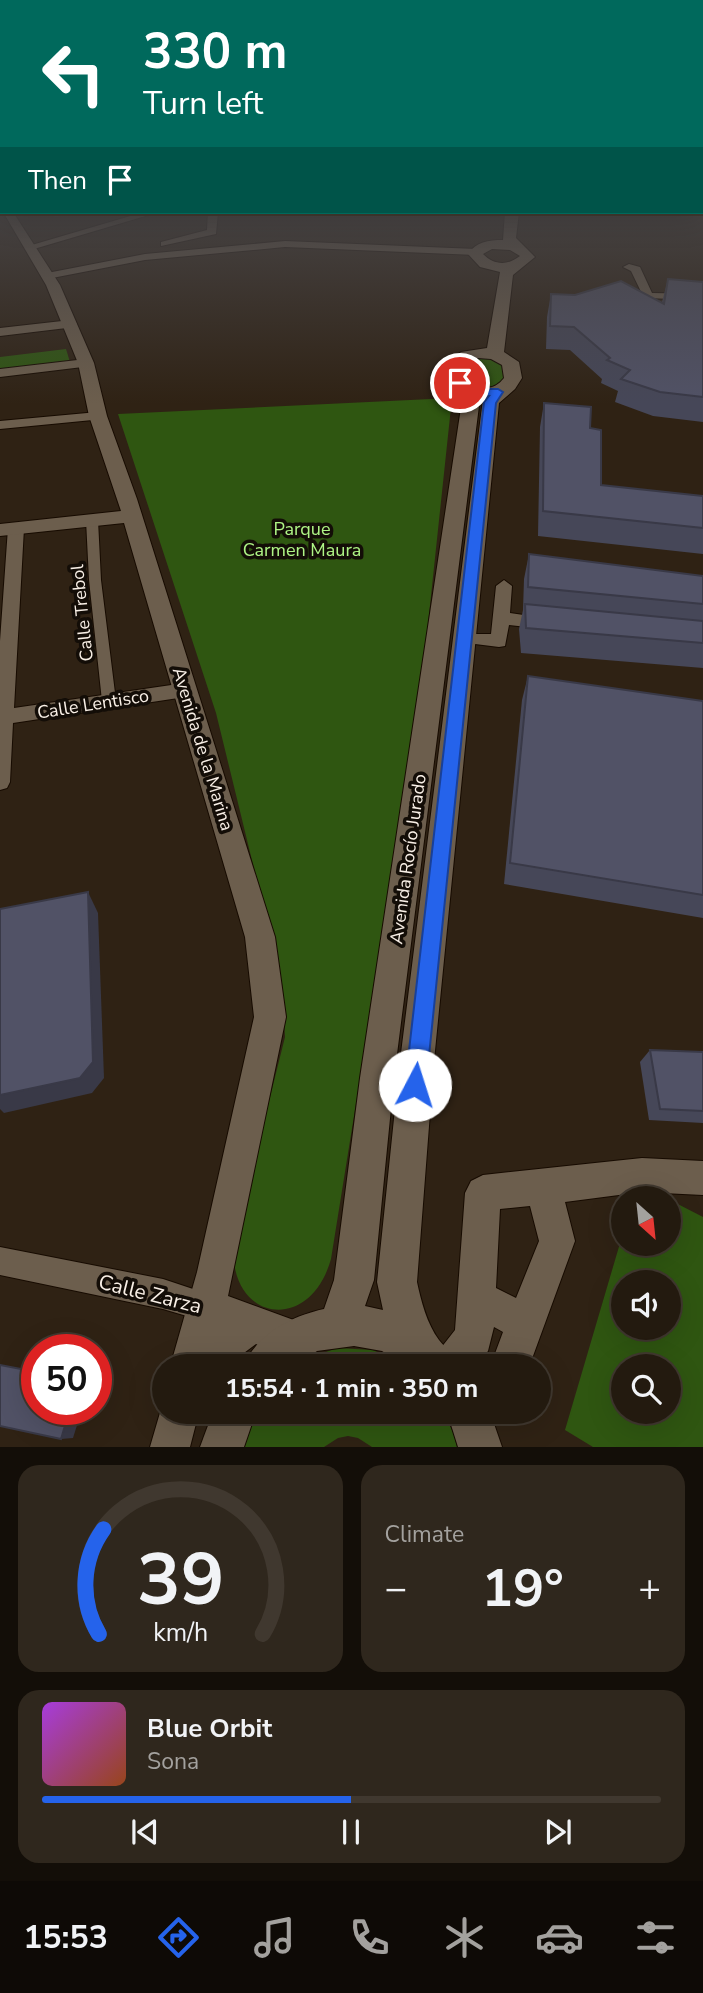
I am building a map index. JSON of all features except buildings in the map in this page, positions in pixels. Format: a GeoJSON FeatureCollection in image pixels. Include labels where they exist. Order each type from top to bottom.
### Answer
{"type":"FeatureCollection","features":[{"type":"Feature","properties":{"kind":"main road"},"geometry":{"type":"LineString","coordinates":[[486,354],[494,273],[491,269]]}},
{"type":"Feature","properties":{"kind":"main road"},"geometry":{"type":"LineString","coordinates":[[486,354],[506,274],[512,269]]}},
{"type":"Feature","properties":{"kind":"main road"},"geometry":{"type":"LineString","coordinates":[[486,354],[504,358],[513,368],[511,383],[484,391],[460,383],[457,363],[467,356],[486,354]]}},
{"type":"Feature","properties":{"kind":"main road","name":"Avenida Rocío Jurado"},"geometry":{"type":"LineString","coordinates":[[338,1325],[354,1280],[377,1079],[465,430],[471,401],[484,391],[490,402],[417,1061],[397,1282],[404,1309],[433,1354]]}},
{"type":"Feature","properties":{"kind":"main road"},"geometry":{"type":"LineString","coordinates":[[279,1354],[296,1340],[338,1325],[367,1325],[395,1334],[426,1354]]}},
{"type":"Feature","properties":{"kind":"main road"},"geometry":{"type":"LineString","coordinates":[[222,1447],[231,1424]]}},
{"type":"Feature","properties":{"kind":"street","name":"Avenida de la Marina"},"geometry":{"type":"LineString","coordinates":[[43,269],[71,324],[86,363],[98,416],[132,516],[260,937],[270,1017],[215,1272],[194,1354]]}},
{"type":"Feature","properties":{"kind":"street"},"geometry":{"type":"LineString","coordinates":[[47,276],[85,269]]}},
{"type":"Feature","properties":{"kind":"street"},"geometry":{"type":"LineString","coordinates":[[634,269],[648,296],[703,297]]}},
{"type":"Feature","properties":{"kind":"street"},"geometry":{"type":"LineString","coordinates":[[0,332],[71,324]]}},
{"type":"Feature","properties":{"kind":"street"},"geometry":{"type":"LineString","coordinates":[[0,373],[86,363]]}},
{"type":"Feature","properties":{"kind":"street"},"geometry":{"type":"LineString","coordinates":[[0,425],[98,416]]}},
{"type":"Feature","properties":{"kind":"street"},"geometry":{"type":"LineString","coordinates":[[0,782],[8,529],[132,516]]}},
{"type":"Feature","properties":{"kind":"street","name":"Calle Trebol"},"geometry":{"type":"LineString","coordinates":[[92,520],[95,580],[109,701]]}},
{"type":"Feature","properties":{"kind":"street"},"geometry":{"type":"LineString","coordinates":[[465,638],[499,641],[504,586]]}},
{"type":"Feature","properties":{"kind":"street"},"geometry":{"type":"LineString","coordinates":[[501,618],[569,625]]}},
{"type":"Feature","properties":{"kind":"street","name":"Calle Lentisco"},"geometry":{"type":"LineString","coordinates":[[2,718],[185,690]]}},
{"type":"Feature","properties":{"kind":"street"},"geometry":{"type":"LineString","coordinates":[[448,1354],[474,1337],[483,1193],[642,1175],[703,1178]]}},
{"type":"Feature","properties":{"kind":"street"},"geometry":{"type":"LineString","coordinates":[[514,1354],[557,1241],[543,1187]]}},
{"type":"Feature","properties":{"kind":"street","name":"Calle Zarza"},"geometry":{"type":"LineString","coordinates":[[0,1261],[163,1294],[296,1340]]}},
{"type":"Feature","properties":{"kind":"street"},"geometry":{"type":"LineString","coordinates":[[475,1297],[525,1323]]}},
{"type":"Feature","properties":{"kind":"street"},"geometry":{"type":"LineString","coordinates":[[209,1354],[251,1324]]}},
{"type":"Feature","properties":{"kind":"street"},"geometry":{"type":"LineString","coordinates":[[170,1447],[176,1424]]}},
{"type":"Feature","properties":{"kind":"green space"},"geometry":{"type":"Polygon","coordinates":[[[66,349],[70,362],[0,370],[0,357],[66,349]]]}},
{"type":"Feature","properties":{"kind":"green space"},"geometry":{"type":"Polygon","coordinates":[[[480,357],[496,359],[504,366],[503,383],[499,386],[479,387],[466,379],[469,363],[480,357]]]}},
{"type":"Feature","properties":{"kind":"green space","name":"Parque Carmen Maura"},"geometry":{"type":"Polygon","coordinates":[[[452,398],[418,718],[331,1259],[320,1284],[305,1300],[289,1308],[271,1309],[255,1302],[243,1289],[235,1268],[234,1242],[285,1037],[282,983],[216,713],[118,414],[452,398]]]}},
{"type":"Feature","properties":{"kind":"green space"},"geometry":{"type":"Polygon","coordinates":[[[681,1206],[703,1217],[703,1447],[593,1447],[565,1430],[611,1274],[611,1340],[681,1340],[681,1270],[612,1270],[616,1256],[681,1256],[681,1206]]]}},
{"type":"Feature","properties":{"kind":"green space"},"geometry":{"type":"Polygon","coordinates":[[[337,1348],[373,1350],[381,1354],[320,1354],[337,1348]]]}},
{"type":"Feature","properties":{"kind":"green space"},"geometry":{"type":"Polygon","coordinates":[[[250,1424],[449,1424],[457,1447],[372,1447],[358,1438],[348,1436],[338,1438],[324,1447],[244,1447],[250,1424]]]}},
{"type":"Feature","properties":{"kind":"route"},"geometry":{"type":"LineString","coordinates":[[415,1085],[490,402],[498,392],[476,393],[460,383]]}}]}
